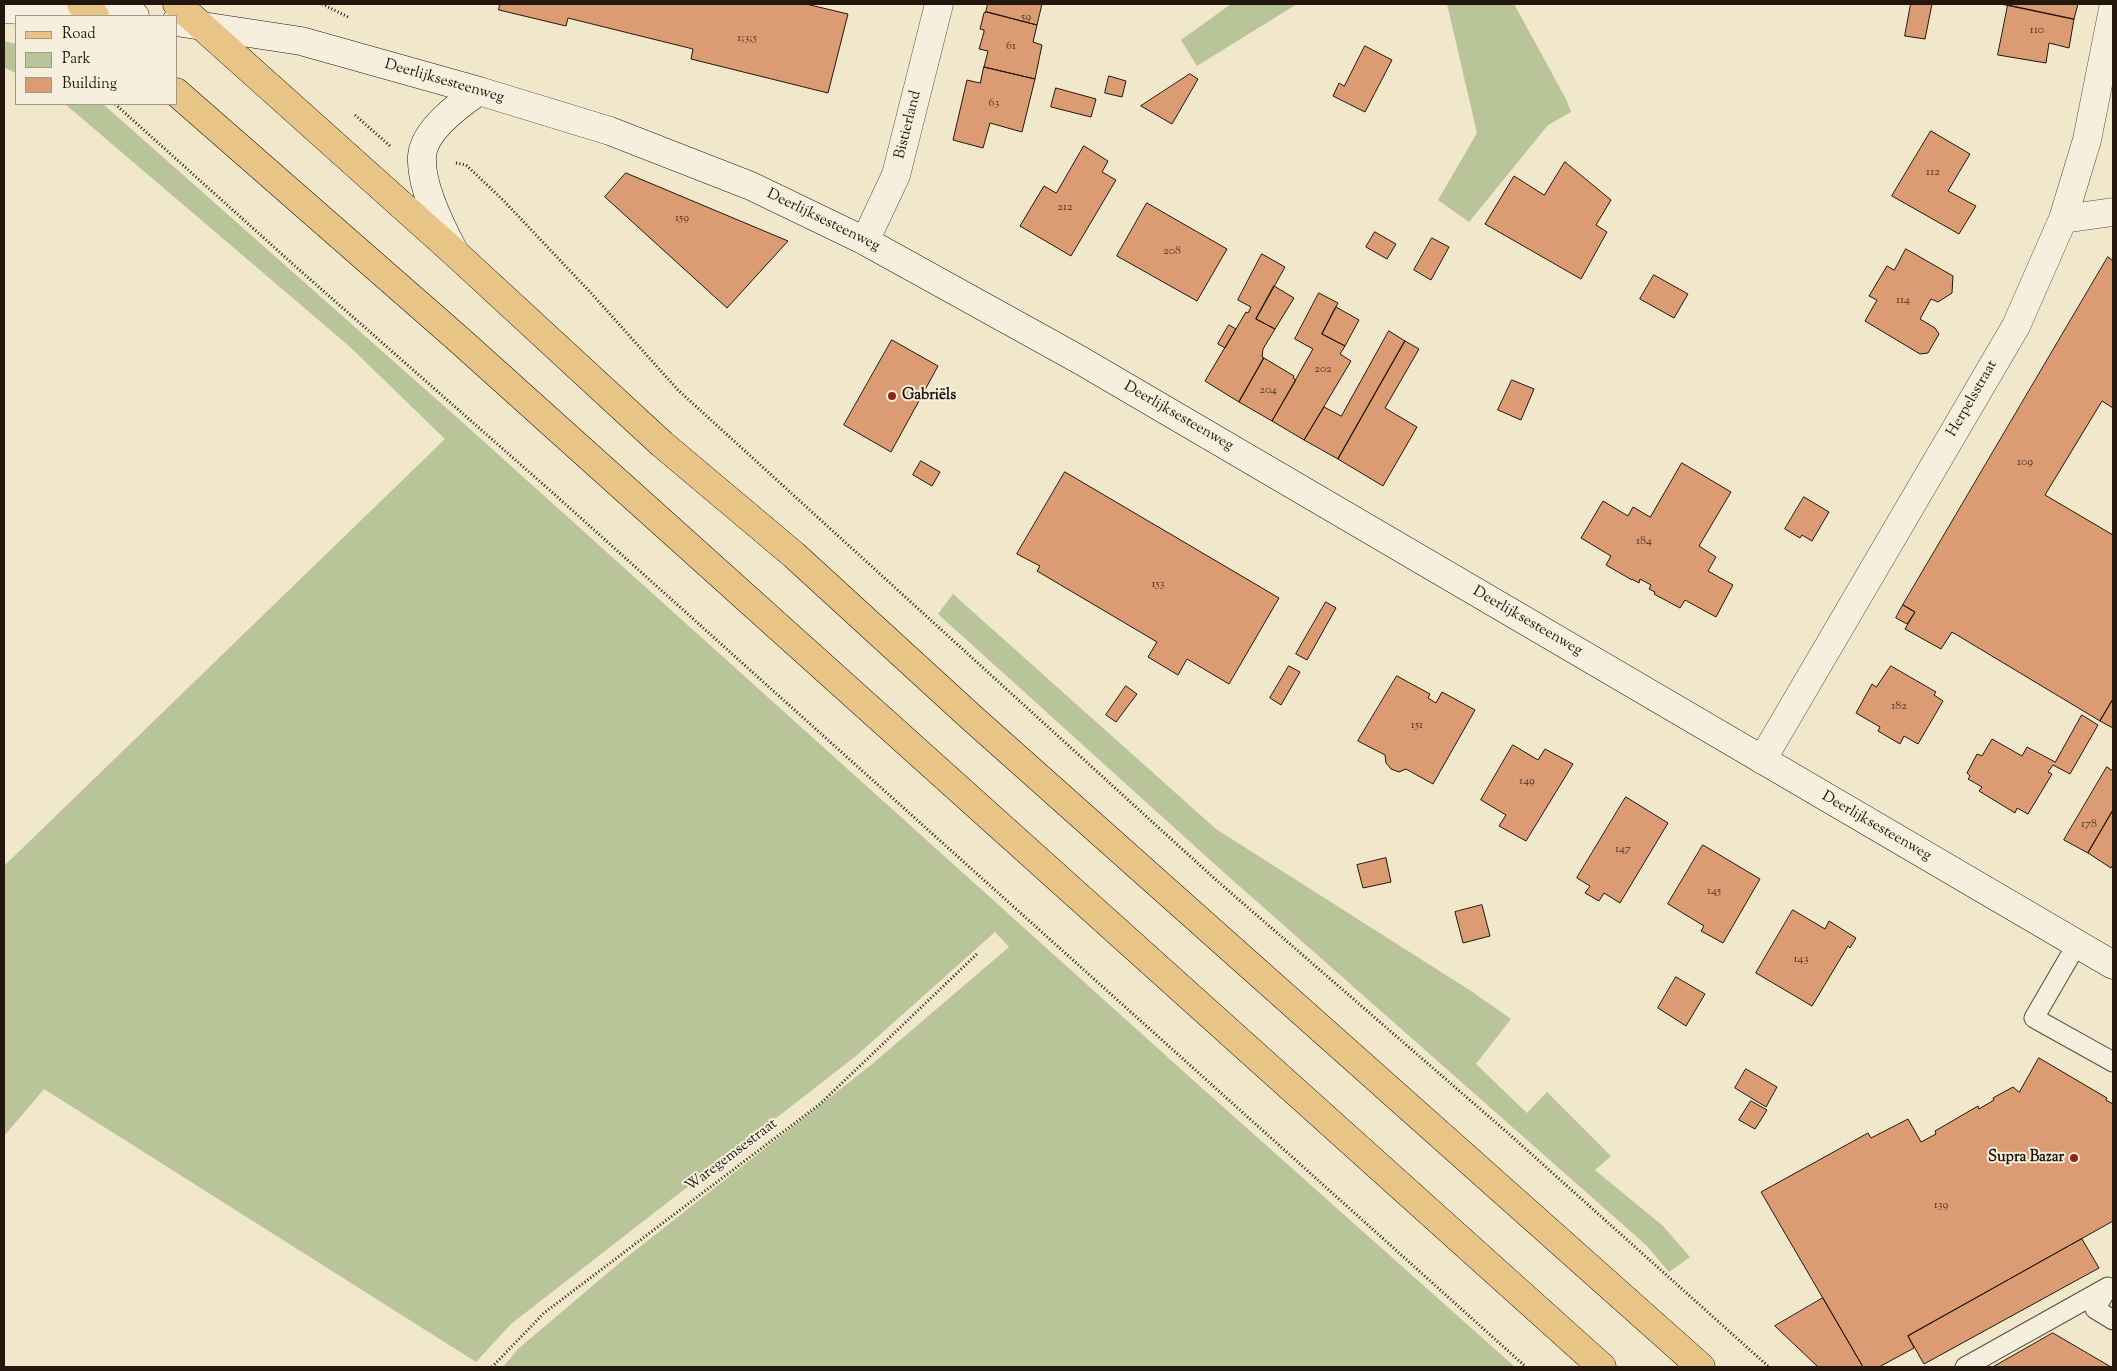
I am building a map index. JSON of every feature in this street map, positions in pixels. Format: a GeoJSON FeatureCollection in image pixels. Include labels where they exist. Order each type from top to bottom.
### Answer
{"type":"FeatureCollection","features":[{"type":"Feature","properties":{"kind":"main road"},"geometry":{"type":"LineString","coordinates":[[177,4],[189,24],[455,253],[662,444],[794,554],[972,718],[1701,1367]]}},
{"type":"Feature","properties":{"kind":"main road","name":"Bistierland"},"geometry":{"type":"LineString","coordinates":[[865,241],[896,175],[939,4]]}},
{"type":"Feature","properties":{"kind":"main road"},"geometry":{"type":"LineString","coordinates":[[4,9],[89,11],[121,15]]}},
{"type":"Feature","properties":{"kind":"main road","name":"Herpelsstraat"},"geometry":{"type":"LineString","coordinates":[[1762,760],[2016,326],[2063,219],[2087,140],[2113,9]]}},
{"type":"Feature","properties":{"kind":"main road","name":"Deerlijksesteenweg"},"geometry":{"type":"LineString","coordinates":[[189,24],[301,42],[480,91],[619,134],[751,186],[865,241],[1080,360],[2113,965]]}},
{"type":"Feature","properties":{"kind":"main road"},"geometry":{"type":"LineString","coordinates":[[455,253],[441,226],[431,198],[424,177],[422,155],[435,129],[447,114],[480,91]]}},
{"type":"Feature","properties":{"kind":"main road"},"geometry":{"type":"LineString","coordinates":[[178,94],[456,337],[1602,1367]]}},
{"type":"Feature","properties":{"kind":"main road"},"geometry":{"type":"LineString","coordinates":[[2063,219],[2113,212]]}},
{"type":"Feature","properties":{"kind":"lane"},"geometry":{"type":"LineString","coordinates":[[2077,944],[2034,1018],[2113,1062]]}},
{"type":"Feature","properties":{"kind":"lane"},"geometry":{"type":"LineString","coordinates":[[2111,1283],[2095,1309],[2113,1320]]}},
{"type":"Feature","properties":{"kind":"lane"},"geometry":{"type":"LineString","coordinates":[[1965,1367],[2111,1283]]}},
{"type":"Feature","properties":{"kind":"path"},"geometry":{"type":"LineString","coordinates":[[117,105],[295,266],[546,486],[1526,1367]]}},
{"type":"Feature","properties":{"kind":"path"},"geometry":{"type":"LineString","coordinates":[[354,114],[395,150],[466,165],[503,200],[591,292],[678,390],[1216,879],[1508,1134],[1769,1367]]}},
{"type":"Feature","properties":{"kind":"path","name":"Waregemsestraat"},"geometry":{"type":"LineString","coordinates":[[492,1367],[544,1313],[820,1104],[978,953]]}},
{"type":"Feature","properties":{"kind":"green space"},"geometry":{"type":"Polygon","coordinates":[[[1231,4],[1297,4],[1197,66],[1181,40],[1231,4]]]}},
{"type":"Feature","properties":{"kind":"green space"},"geometry":{"type":"Polygon","coordinates":[[[1447,4],[1514,4],[1566,99],[1571,112],[1548,125],[1469,222],[1438,200],[1477,133],[1447,4]]]}},
{"type":"Feature","properties":{"kind":"green space"},"geometry":{"type":"Polygon","coordinates":[[[4,41],[15,44],[15,73],[5,68],[4,41]]]}},
{"type":"Feature","properties":{"kind":"green space"},"geometry":{"type":"Polygon","coordinates":[[[66,105],[104,105],[461,421],[1203,1089],[1515,1367],[503,1367],[518,1349],[623,1260],[871,1065],[1009,947],[995,932],[856,1056],[511,1324],[476,1362],[44,1089],[4,1136],[4,866],[445,439],[349,346],[66,105]]]}},
{"type":"Feature","properties":{"kind":"green space"},"geometry":{"type":"Polygon","coordinates":[[[953,594],[1216,829],[1471,991],[1511,1019],[1476,1064],[1527,1113],[1547,1092],[1611,1156],[1595,1170],[1663,1226],[1690,1257],[1669,1272],[1646,1245],[1220,869],[938,614],[953,594]]]}},
{"type":"Feature","properties":{"kind":"building"},"geometry":{"type":"Polygon","coordinates":[[[500,4],[806,4],[848,14],[828,93],[691,59],[693,49],[568,18],[566,26],[499,10],[500,4]]]}},
{"type":"Feature","properties":{"kind":"building"},"geometry":{"type":"Polygon","coordinates":[[[988,4],[1042,4],[1037,25],[986,12],[988,4]]]}},
{"type":"Feature","properties":{"kind":"building"},"geometry":{"type":"Polygon","coordinates":[[[1911,4],[1932,4],[1925,39],[1905,36],[1911,4]]]}},
{"type":"Feature","properties":{"kind":"building"},"geometry":{"type":"Polygon","coordinates":[[[2001,4],[2078,4],[2074,19],[2001,4]]]}},
{"type":"Feature","properties":{"kind":"building"},"geometry":{"type":"Polygon","coordinates":[[[2008,5],[2074,19],[2069,48],[2049,43],[2046,63],[1998,55],[2008,5]]]}},
{"type":"Feature","properties":{"kind":"building"},"geometry":{"type":"Polygon","coordinates":[[[988,12],[1037,25],[1033,42],[1042,45],[1035,79],[984,67],[988,51],[979,49],[984,32],[984,30],[980,29],[984,13],[988,12]]]}},
{"type":"Feature","properties":{"kind":"building"},"geometry":{"type":"Polygon","coordinates":[[[1365,46],[1392,60],[1365,112],[1333,96],[1339,83],[1344,86],[1365,46]]]}},
{"type":"Feature","properties":{"kind":"building"},"geometry":{"type":"Polygon","coordinates":[[[984,67],[1035,79],[1022,132],[990,123],[983,148],[953,140],[967,80],[980,83],[984,67]]]}},
{"type":"Feature","properties":{"kind":"building"},"geometry":{"type":"Polygon","coordinates":[[[1190,74],[1198,79],[1172,124],[1141,106],[1190,74]]]}},
{"type":"Feature","properties":{"kind":"building"},"geometry":{"type":"Polygon","coordinates":[[[1109,76],[1126,81],[1122,97],[1105,93],[1109,76]]]}},
{"type":"Feature","properties":{"kind":"building"},"geometry":{"type":"Polygon","coordinates":[[[1056,88],[1096,99],[1091,117],[1051,107],[1056,88]]]}},
{"type":"Feature","properties":{"kind":"building"},"geometry":{"type":"Polygon","coordinates":[[[1931,131],[1970,154],[1948,191],[1976,206],[1959,234],[1892,196],[1931,131]]]}},
{"type":"Feature","properties":{"kind":"building"},"geometry":{"type":"Polygon","coordinates":[[[1084,146],[1108,161],[1102,172],[1116,180],[1071,256],[1020,226],[1044,186],[1056,193],[1084,146]]]}},
{"type":"Feature","properties":{"kind":"building"},"geometry":{"type":"Polygon","coordinates":[[[1565,162],[1611,200],[1596,225],[1607,232],[1581,279],[1485,224],[1514,176],[1544,195],[1565,162]]]}},
{"type":"Feature","properties":{"kind":"building"},"geometry":{"type":"Polygon","coordinates":[[[626,173],[788,241],[727,308],[605,197],[626,173]]]}},
{"type":"Feature","properties":{"kind":"building"},"geometry":{"type":"Polygon","coordinates":[[[1147,203],[1227,249],[1197,301],[1117,256],[1147,203]]]}},
{"type":"Feature","properties":{"kind":"building"},"geometry":{"type":"Polygon","coordinates":[[[1375,232],[1396,244],[1387,259],[1366,247],[1375,232]]]}},
{"type":"Feature","properties":{"kind":"building"},"geometry":{"type":"Polygon","coordinates":[[[1432,238],[1449,247],[1431,280],[1414,270],[1432,238]]]}},
{"type":"Feature","properties":{"kind":"building"},"geometry":{"type":"Polygon","coordinates":[[[1906,249],[1953,276],[1952,293],[1938,302],[1931,299],[1920,319],[1935,328],[1939,334],[1928,353],[1920,354],[1865,321],[1877,300],[1869,296],[1887,266],[1894,270],[1906,249]]]}},
{"type":"Feature","properties":{"kind":"building"},"geometry":{"type":"Polygon","coordinates":[[[1262,254],[1285,267],[1256,319],[1275,329],[1263,349],[1262,357],[1264,358],[1239,402],[1205,381],[1246,312],[1248,313],[1251,307],[1238,300],[1262,254]]]}},
{"type":"Feature","properties":{"kind":"building"},"geometry":{"type":"Polygon","coordinates":[[[2108,257],[2113,261],[2113,408],[2102,401],[2045,495],[2113,535],[2113,699],[2100,721],[1952,632],[1941,649],[1905,629],[1915,612],[1903,605],[2108,257]]]}},
{"type":"Feature","properties":{"kind":"building"},"geometry":{"type":"Polygon","coordinates":[[[1654,275],[1688,294],[1674,318],[1640,299],[1654,275]]]}},
{"type":"Feature","properties":{"kind":"building"},"geometry":{"type":"Polygon","coordinates":[[[1274,286],[1294,298],[1275,329],[1256,319],[1274,286]]]}},
{"type":"Feature","properties":{"kind":"building"},"geometry":{"type":"Polygon","coordinates":[[[1319,293],[1338,303],[1322,334],[1345,346],[1340,354],[1351,361],[1304,440],[1272,421],[1313,349],[1295,339],[1319,293]]]}},
{"type":"Feature","properties":{"kind":"building"},"geometry":{"type":"Polygon","coordinates":[[[1336,307],[1359,320],[1345,346],[1322,334],[1336,307]]]}},
{"type":"Feature","properties":{"kind":"building"},"geometry":{"type":"Polygon","coordinates":[[[1229,325],[1236,329],[1225,348],[1218,344],[1229,325]]]}},
{"type":"Feature","properties":{"kind":"building"},"geometry":{"type":"Polygon","coordinates":[[[1389,331],[1405,341],[1338,459],[1304,440],[1324,407],[1341,416],[1389,331]]]}},
{"type":"Feature","properties":{"kind":"building"},"geometry":{"type":"Polygon","coordinates":[[[892,340],[938,366],[891,452],[844,425],[892,340]]]}},
{"type":"Feature","properties":{"kind":"building"},"geometry":{"type":"Polygon","coordinates":[[[1405,341],[1419,349],[1385,408],[1417,427],[1383,486],[1338,459],[1405,341]]]}},
{"type":"Feature","properties":{"kind":"building"},"geometry":{"type":"Polygon","coordinates":[[[1264,358],[1294,376],[1293,378],[1296,380],[1272,421],[1239,402],[1264,358]]]}},
{"type":"Feature","properties":{"kind":"building"},"geometry":{"type":"Polygon","coordinates":[[[1512,380],[1534,389],[1521,420],[1498,410],[1512,380]]]}},
{"type":"Feature","properties":{"kind":"building"},"geometry":{"type":"Polygon","coordinates":[[[921,461],[940,472],[932,486],[913,475],[921,461]]]}},
{"type":"Feature","properties":{"kind":"building"},"geometry":{"type":"Polygon","coordinates":[[[1682,463],[1731,492],[1699,546],[1716,557],[1708,571],[1733,585],[1716,617],[1685,600],[1680,608],[1654,594],[1655,592],[1649,589],[1651,585],[1640,579],[1639,583],[1632,580],[1606,565],[1611,556],[1581,538],[1603,501],[1628,516],[1633,507],[1650,517],[1682,463]]]}},
{"type":"Feature","properties":{"kind":"building"},"geometry":{"type":"Polygon","coordinates":[[[1065,472],[1279,598],[1229,684],[1187,659],[1178,675],[1148,657],[1157,642],[1037,571],[1040,566],[1017,554],[1065,472]]]}},
{"type":"Feature","properties":{"kind":"building"},"geometry":{"type":"Polygon","coordinates":[[[1804,497],[1829,512],[1812,541],[1802,535],[1800,538],[1785,529],[1804,497]]]}},
{"type":"Feature","properties":{"kind":"building"},"geometry":{"type":"Polygon","coordinates":[[[1326,602],[1336,608],[1307,660],[1296,654],[1326,602]]]}},
{"type":"Feature","properties":{"kind":"building"},"geometry":{"type":"Polygon","coordinates":[[[1903,605],[1915,612],[1907,624],[1896,618],[1903,605]]]}},
{"type":"Feature","properties":{"kind":"building"},"geometry":{"type":"Polygon","coordinates":[[[1289,666],[1300,672],[1281,705],[1270,698],[1289,666]]]}},
{"type":"Feature","properties":{"kind":"building"},"geometry":{"type":"Polygon","coordinates":[[[1891,666],[1936,692],[1934,695],[1943,701],[1918,744],[1904,736],[1900,744],[1878,731],[1880,727],[1856,713],[1872,684],[1876,687],[1891,666]]]}},
{"type":"Feature","properties":{"kind":"building"},"geometry":{"type":"Polygon","coordinates":[[[1397,676],[1430,694],[1428,698],[1436,703],[1442,692],[1475,710],[1433,784],[1406,769],[1399,772],[1391,769],[1386,763],[1385,755],[1358,741],[1397,676]]]}},
{"type":"Feature","properties":{"kind":"building"},"geometry":{"type":"Polygon","coordinates":[[[1126,686],[1137,694],[1116,722],[1106,715],[1126,686]]]}},
{"type":"Feature","properties":{"kind":"building"},"geometry":{"type":"Polygon","coordinates":[[[2113,699],[2113,728],[2100,721],[2113,699]]]}},
{"type":"Feature","properties":{"kind":"building"},"geometry":{"type":"Polygon","coordinates":[[[2082,715],[2098,725],[2070,774],[2053,765],[2048,772],[2052,774],[2028,814],[2017,808],[2015,813],[1979,791],[1982,787],[1968,779],[1970,776],[1967,773],[1977,754],[1982,756],[1992,739],[2022,756],[2027,747],[2055,762],[2082,715]]]}},
{"type":"Feature","properties":{"kind":"building"},"geometry":{"type":"Polygon","coordinates":[[[1513,745],[1538,760],[1545,749],[1573,764],[1526,841],[1499,826],[1506,815],[1481,800],[1513,745]]]}},
{"type":"Feature","properties":{"kind":"building"},"geometry":{"type":"Polygon","coordinates":[[[2107,767],[2113,771],[2113,810],[2088,853],[2064,840],[2107,767]]]}},
{"type":"Feature","properties":{"kind":"building"},"geometry":{"type":"Polygon","coordinates":[[[1626,797],[1668,823],[1620,903],[1604,893],[1599,901],[1585,893],[1590,886],[1577,878],[1626,797]]]}},
{"type":"Feature","properties":{"kind":"building"},"geometry":{"type":"Polygon","coordinates":[[[2113,810],[2113,865],[2111,868],[2088,853],[2113,810]]]}},
{"type":"Feature","properties":{"kind":"building"},"geometry":{"type":"Polygon","coordinates":[[[1703,845],[1760,879],[1723,943],[1701,931],[1704,926],[1668,904],[1703,845]]]}},
{"type":"Feature","properties":{"kind":"building"},"geometry":{"type":"Polygon","coordinates":[[[1386,858],[1391,882],[1363,888],[1357,865],[1386,858]]]}},
{"type":"Feature","properties":{"kind":"building"},"geometry":{"type":"Polygon","coordinates":[[[1482,905],[1490,936],[1463,943],[1455,912],[1482,905]]]}},
{"type":"Feature","properties":{"kind":"building"},"geometry":{"type":"Polygon","coordinates":[[[1793,910],[1825,929],[1829,921],[1856,938],[1850,948],[1848,946],[1812,1006],[1756,973],[1793,910]]]}},
{"type":"Feature","properties":{"kind":"building"},"geometry":{"type":"Polygon","coordinates":[[[1676,977],[1705,994],[1686,1026],[1658,1008],[1676,977]]]}},
{"type":"Feature","properties":{"kind":"building"},"geometry":{"type":"Polygon","coordinates":[[[2039,1058],[2107,1098],[2106,1100],[2113,1104],[2113,1221],[1908,1336],[1914,1348],[1879,1367],[1863,1367],[1761,1192],[1868,1133],[1871,1138],[1908,1119],[1921,1142],[1936,1134],[1935,1131],[1978,1106],[1979,1109],[1994,1100],[1993,1098],[2013,1087],[2019,1092],[2039,1058]]]}},
{"type":"Feature","properties":{"kind":"building"},"geometry":{"type":"Polygon","coordinates":[[[1746,1069],[1777,1087],[1766,1107],[1735,1088],[1746,1069]]]}},
{"type":"Feature","properties":{"kind":"building"},"geometry":{"type":"Polygon","coordinates":[[[1751,1101],[1767,1110],[1755,1129],[1739,1120],[1751,1101]]]}},
{"type":"Feature","properties":{"kind":"building"},"geometry":{"type":"Polygon","coordinates":[[[2082,1239],[2099,1268],[1924,1364],[1908,1336],[2082,1239]]]}},
{"type":"Feature","properties":{"kind":"building"},"geometry":{"type":"Polygon","coordinates":[[[1823,1298],[1863,1367],[1818,1367],[1775,1326],[1823,1298]]]}},
{"type":"Feature","properties":{"kind":"building"},"geometry":{"type":"Polygon","coordinates":[[[2053,1333],[2111,1367],[1993,1367],[2053,1333]]]}},
{"type":"Feature","properties":{"kind":"place","name":"Gabriëls"},"geometry":{"type":"Point","coordinates":[892,396]}},
{"type":"Feature","properties":{"kind":"place","name":"Supra Bazar"},"geometry":{"type":"Point","coordinates":[2074,1158]}}]}
